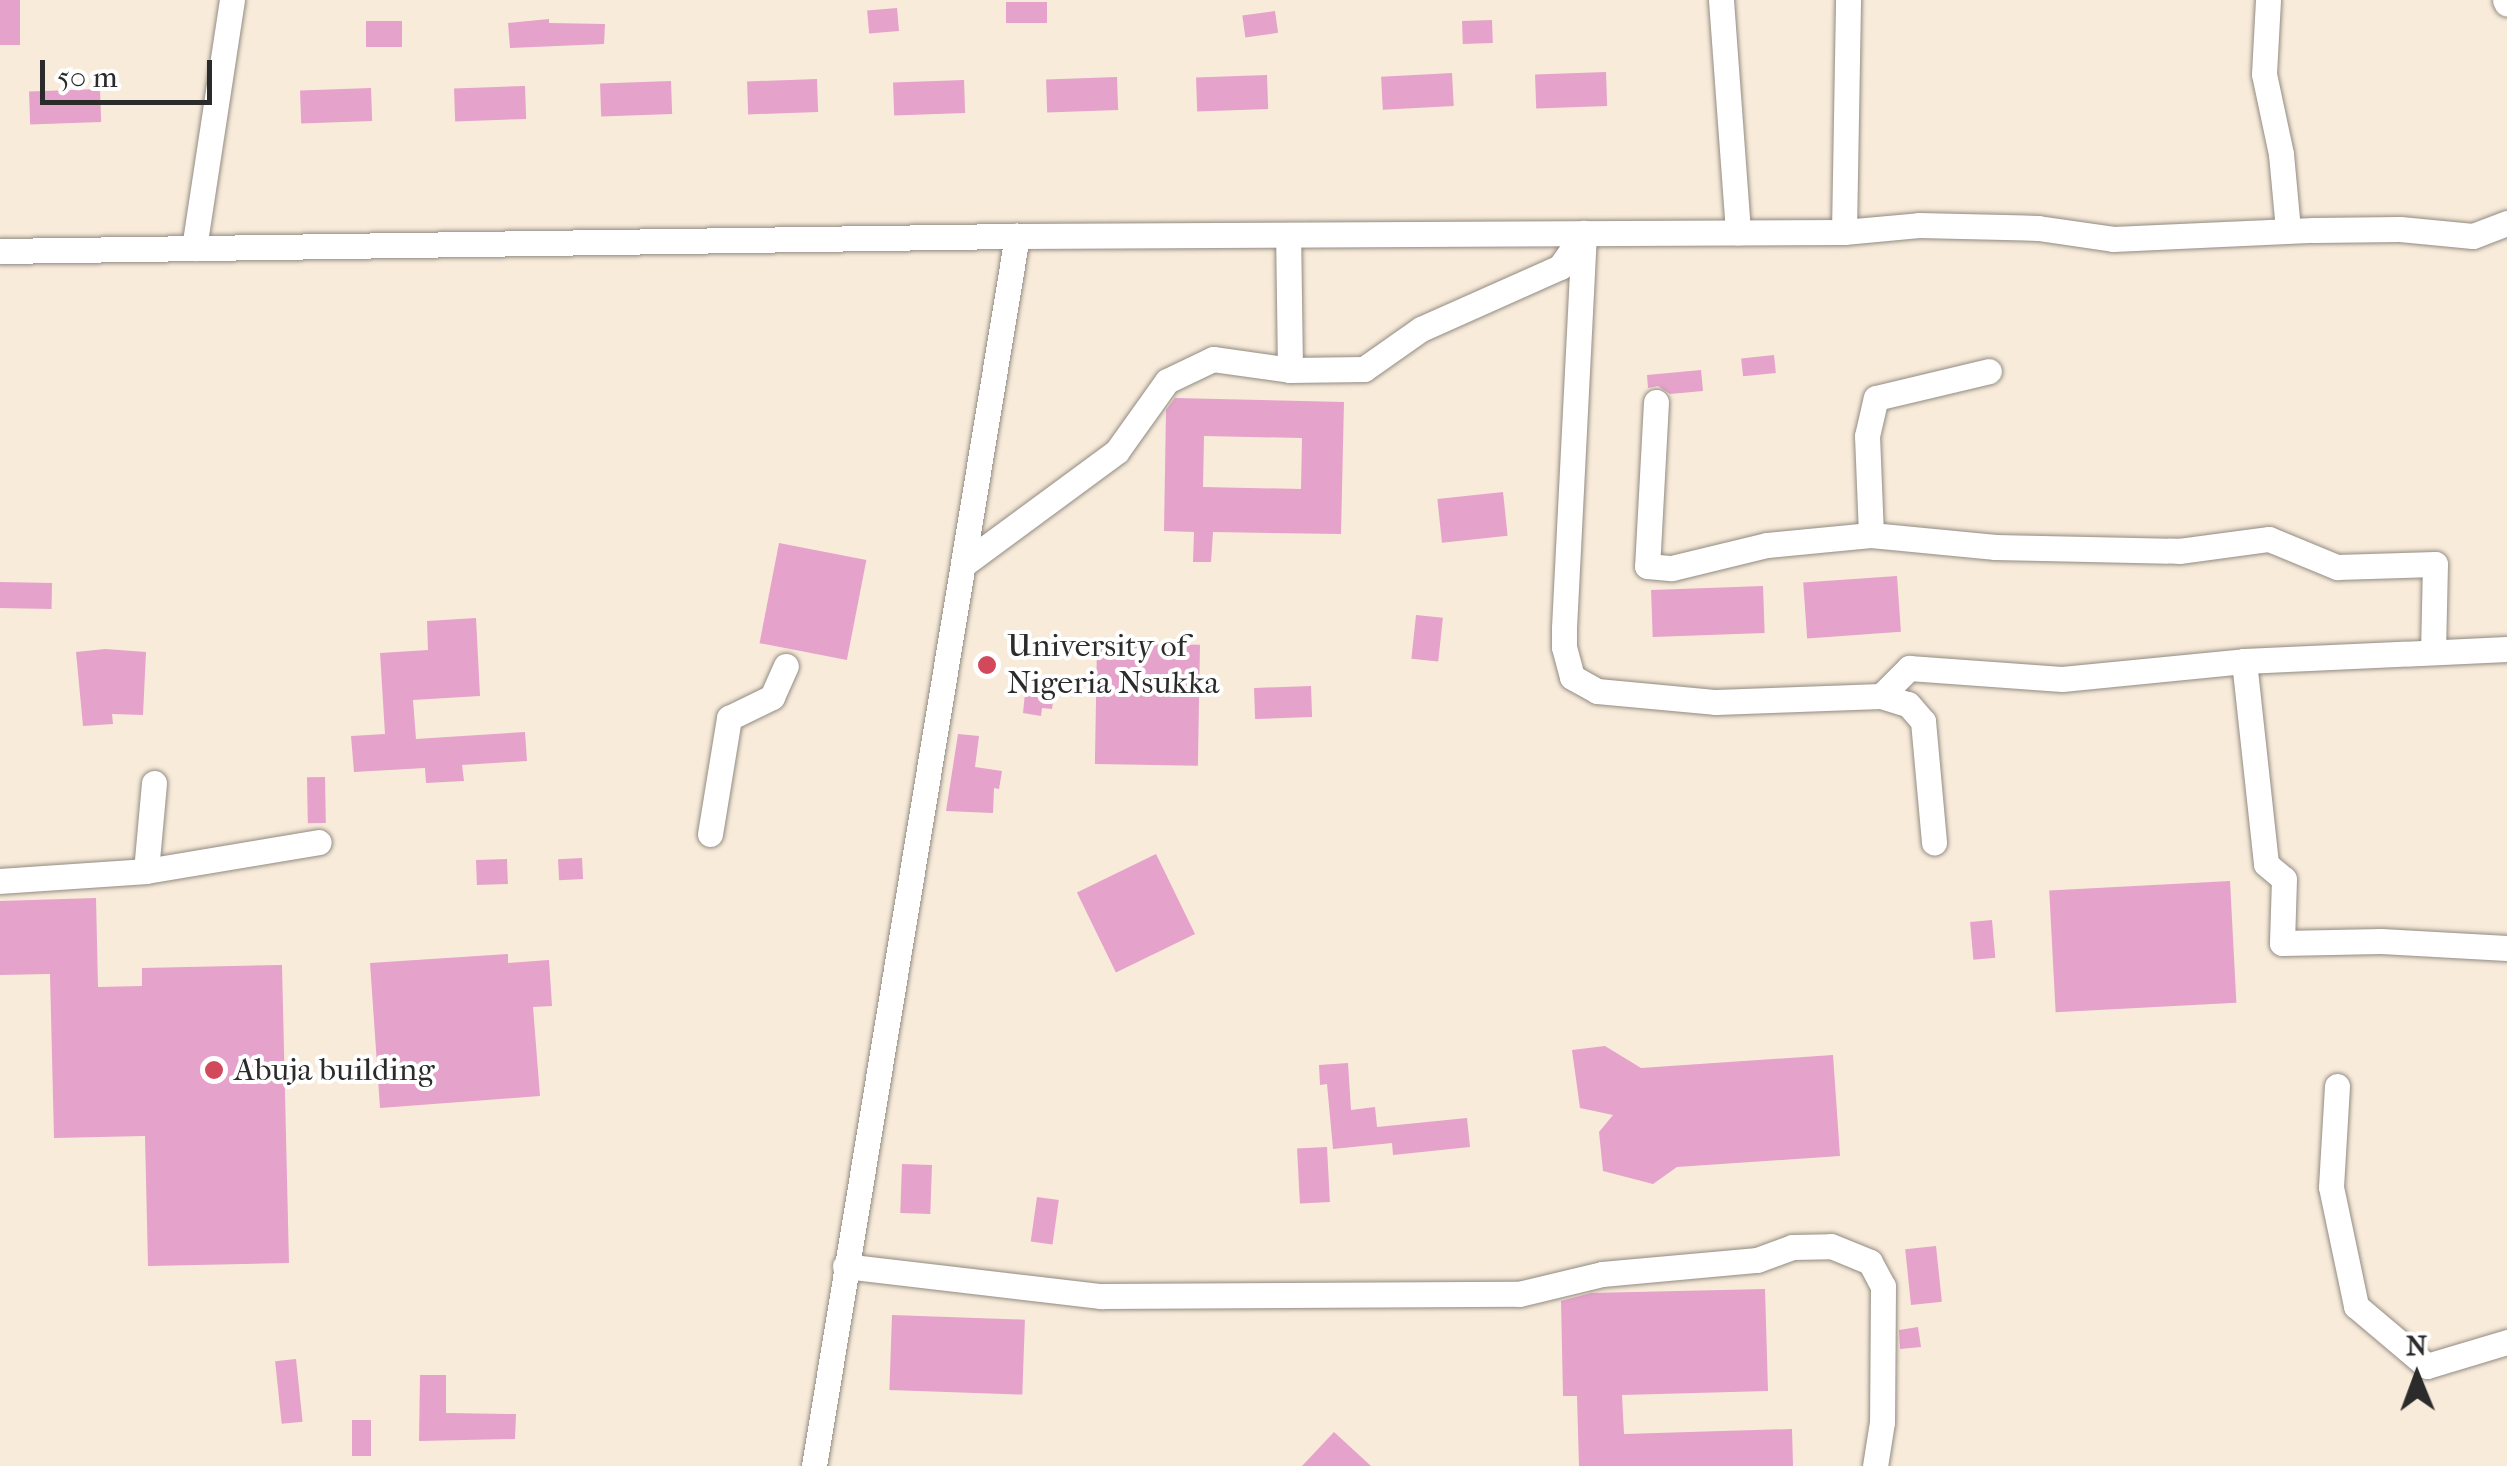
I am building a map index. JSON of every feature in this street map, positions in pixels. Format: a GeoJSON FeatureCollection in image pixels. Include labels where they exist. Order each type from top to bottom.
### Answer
{"type":"FeatureCollection","features":[{"type":"Feature","properties":{"kind":"street"},"geometry":{"type":"LineString","coordinates":[[194,248],[232,0]]}},
{"type":"Feature","properties":{"kind":"street"},"geometry":{"type":"LineString","coordinates":[[1721,0],[1738,232]]}},
{"type":"Feature","properties":{"kind":"street"},"geometry":{"type":"LineString","coordinates":[[1844,232],[1848,0]]}},
{"type":"Feature","properties":{"kind":"street"},"geometry":{"type":"LineString","coordinates":[[2268,0],[2264,74],[2281,154],[2288,230]]}},
{"type":"Feature","properties":{"kind":"street"},"geometry":{"type":"LineString","coordinates":[[0,251],[1016,236],[1844,232],[1920,225],[2038,228],[2113,239],[2400,229],[2473,236],[2507,223]]}},
{"type":"Feature","properties":{"kind":"street"},"geometry":{"type":"LineString","coordinates":[[964,564],[1117,451],[1167,381],[1213,359],[1290,370],[1364,369],[1421,329],[1560,267],[1584,233]]}},
{"type":"Feature","properties":{"kind":"street"},"geometry":{"type":"LineString","coordinates":[[1584,233],[1564,628],[1564,647],[1572,676],[1597,691],[1716,702],[1881,696],[1908,704],[1923,721],[1934,843]]}},
{"type":"Feature","properties":{"kind":"street"},"geometry":{"type":"LineString","coordinates":[[1288,234],[1290,370]]}},
{"type":"Feature","properties":{"kind":"street"},"geometry":{"type":"LineString","coordinates":[[814,1466],[1016,236]]}},
{"type":"Feature","properties":{"kind":"street"},"geometry":{"type":"LineString","coordinates":[[1871,535],[1868,436],[1876,398],[1989,371]]}},
{"type":"Feature","properties":{"kind":"street"},"geometry":{"type":"LineString","coordinates":[[1656,402],[1647,566],[1672,568],[1766,545],[1871,535],[1995,547],[2179,551],[2269,539],[2337,567],[2435,564],[2432,652]]}},
{"type":"Feature","properties":{"kind":"street"},"geometry":{"type":"LineString","coordinates":[[1881,696],[1910,668],[2062,679],[2244,661],[2507,649]]}},
{"type":"Feature","properties":{"kind":"street"},"geometry":{"type":"LineString","coordinates":[[2244,661],[2266,864],[2284,879],[2282,943],[2381,941],[2507,948]]}},
{"type":"Feature","properties":{"kind":"street"},"geometry":{"type":"LineString","coordinates":[[710,834],[728,718],[772,697],[786,666]]}},
{"type":"Feature","properties":{"kind":"street"},"geometry":{"type":"LineString","coordinates":[[146,872],[154,783]]}},
{"type":"Feature","properties":{"kind":"street"},"geometry":{"type":"LineString","coordinates":[[0,880],[146,872],[319,842]]}},
{"type":"Feature","properties":{"kind":"street"},"geometry":{"type":"LineString","coordinates":[[2338,1086],[2331,1188],[2356,1306],[2427,1366],[2507,1342]]}},
{"type":"Feature","properties":{"kind":"street"},"geometry":{"type":"LineString","coordinates":[[845,1266],[1100,1296],[1519,1294],[1602,1274],[1757,1260],[1792,1247],[1830,1246],[1870,1262],[1884,1286],[1882,1422],[1875,1466]]}},
{"type":"Feature","properties":{"kind":"building"},"geometry":{"type":"Polygon","coordinates":[[[0,0],[20,0],[20,45],[0,45],[0,0]]]}},
{"type":"Feature","properties":{"kind":"building"},"geometry":{"type":"Polygon","coordinates":[[[1006,2],[1047,2],[1047,23],[1006,23],[1006,2]]]}},
{"type":"Feature","properties":{"kind":"building"},"geometry":{"type":"Polygon","coordinates":[[[897,8],[899,31],[869,34],[867,11],[897,8]]]}},
{"type":"Feature","properties":{"kind":"building"},"geometry":{"type":"Polygon","coordinates":[[[1275,11],[1278,33],[1245,37],[1242,16],[1275,11]]]}},
{"type":"Feature","properties":{"kind":"building"},"geometry":{"type":"Polygon","coordinates":[[[549,19],[549,23],[605,24],[604,44],[510,48],[508,23],[549,19]]]}},
{"type":"Feature","properties":{"kind":"building"},"geometry":{"type":"Polygon","coordinates":[[[1492,20],[1493,43],[1463,44],[1462,21],[1492,20]]]}},
{"type":"Feature","properties":{"kind":"building"},"geometry":{"type":"Polygon","coordinates":[[[366,21],[402,21],[402,47],[366,47],[366,21]]]}},
{"type":"Feature","properties":{"kind":"building"},"geometry":{"type":"Polygon","coordinates":[[[1606,72],[1607,106],[1536,108],[1535,74],[1606,72]]]}},
{"type":"Feature","properties":{"kind":"building"},"geometry":{"type":"Polygon","coordinates":[[[1452,73],[1454,106],[1383,110],[1381,77],[1452,73]]]}},
{"type":"Feature","properties":{"kind":"building"},"geometry":{"type":"Polygon","coordinates":[[[1267,75],[1268,109],[1197,111],[1196,77],[1267,75]]]}},
{"type":"Feature","properties":{"kind":"building"},"geometry":{"type":"Polygon","coordinates":[[[1117,77],[1118,110],[1047,112],[1046,79],[1117,77]]]}},
{"type":"Feature","properties":{"kind":"building"},"geometry":{"type":"Polygon","coordinates":[[[817,79],[818,112],[748,114],[747,81],[817,79]]]}},
{"type":"Feature","properties":{"kind":"building"},"geometry":{"type":"Polygon","coordinates":[[[964,80],[965,113],[894,115],[893,82],[964,80]]]}},
{"type":"Feature","properties":{"kind":"building"},"geometry":{"type":"Polygon","coordinates":[[[671,81],[672,114],[601,116],[600,83],[671,81]]]}},
{"type":"Feature","properties":{"kind":"building"},"geometry":{"type":"Polygon","coordinates":[[[525,86],[526,119],[455,121],[454,88],[525,86]]]}},
{"type":"Feature","properties":{"kind":"building"},"geometry":{"type":"Polygon","coordinates":[[[371,88],[372,121],[301,123],[300,90],[371,88]]]}},
{"type":"Feature","properties":{"kind":"building"},"geometry":{"type":"Polygon","coordinates":[[[100,89],[101,122],[30,124],[29,91],[100,89]]]}},
{"type":"Feature","properties":{"kind":"building"},"geometry":{"type":"Polygon","coordinates":[[[1774,355],[1776,373],[1743,376],[1741,358],[1774,355]]]}},
{"type":"Feature","properties":{"kind":"building"},"geometry":{"type":"Polygon","coordinates":[[[1701,370],[1703,391],[1670,394],[1658,386],[1648,388],[1647,375],[1701,370]]]}},
{"type":"Feature","properties":{"kind":"building"},"geometry":{"type":"Polygon","coordinates":[[[1175,398],[1344,402],[1341,534],[1213,532],[1211,562],[1193,562],[1194,532],[1164,531],[1166,410],[1175,398]],[[1204,436],[1203,487],[1301,489],[1302,438],[1204,436]]]}},
{"type":"Feature","properties":{"kind":"building"},"geometry":{"type":"Polygon","coordinates":[[[1503,492],[1508,536],[1442,543],[1437,499],[1503,492]]]}},
{"type":"Feature","properties":{"kind":"building"},"geometry":{"type":"Polygon","coordinates":[[[779,543],[866,560],[847,660],[760,643],[779,543]]]}},
{"type":"Feature","properties":{"kind":"building"},"geometry":{"type":"Polygon","coordinates":[[[1897,576],[1901,632],[1807,638],[1803,583],[1897,576]]]}},
{"type":"Feature","properties":{"kind":"building"},"geometry":{"type":"Polygon","coordinates":[[[0,582],[52,583],[52,609],[0,608],[0,582]]]}},
{"type":"Feature","properties":{"kind":"building"},"geometry":{"type":"Polygon","coordinates":[[[1763,586],[1765,633],[1653,637],[1651,590],[1763,586]]]}},
{"type":"Feature","properties":{"kind":"building"},"geometry":{"type":"Polygon","coordinates":[[[1416,615],[1443,618],[1438,662],[1411,659],[1416,615]]]}},
{"type":"Feature","properties":{"kind":"building"},"geometry":{"type":"Polygon","coordinates":[[[476,618],[480,696],[413,700],[416,739],[525,732],[527,761],[462,765],[464,781],[426,783],[425,768],[354,772],[351,736],[385,734],[380,653],[428,650],[427,621],[476,618]]]}},
{"type":"Feature","properties":{"kind":"building"},"geometry":{"type":"Polygon","coordinates":[[[1097,643],[1200,645],[1198,766],[1095,764],[1097,643]]]}},
{"type":"Feature","properties":{"kind":"building"},"geometry":{"type":"Polygon","coordinates":[[[76,652],[146,652],[143,715],[112,714],[113,724],[83,726],[76,652]]]}},
{"type":"Feature","properties":{"kind":"building"},"geometry":{"type":"Polygon","coordinates":[[[1026,683],[1055,687],[1052,709],[1042,708],[1041,716],[1023,713],[1026,683]]]}},
{"type":"Feature","properties":{"kind":"building"},"geometry":{"type":"Polygon","coordinates":[[[1311,686],[1312,717],[1255,719],[1254,688],[1311,686]]]}},
{"type":"Feature","properties":{"kind":"building"},"geometry":{"type":"Polygon","coordinates":[[[958,734],[979,736],[975,767],[1002,771],[999,789],[994,788],[993,813],[946,811],[958,734]]]}},
{"type":"Feature","properties":{"kind":"building"},"geometry":{"type":"Polygon","coordinates":[[[307,777],[325,777],[326,823],[308,823],[307,777]]]}},
{"type":"Feature","properties":{"kind":"building"},"geometry":{"type":"Polygon","coordinates":[[[1156,854],[1195,934],[1116,973],[1077,893],[1156,854]]]}},
{"type":"Feature","properties":{"kind":"building"},"geometry":{"type":"Polygon","coordinates":[[[582,858],[583,879],[559,880],[558,859],[582,858]]]}},
{"type":"Feature","properties":{"kind":"building"},"geometry":{"type":"Polygon","coordinates":[[[507,859],[508,884],[477,885],[476,860],[507,859]]]}},
{"type":"Feature","properties":{"kind":"building"},"geometry":{"type":"Polygon","coordinates":[[[2230,881],[2236,1003],[2056,1012],[2049,890],[2230,881]]]}},
{"type":"Feature","properties":{"kind":"building","name":"Abuja building"},"geometry":{"type":"Polygon","coordinates":[[[96,898],[98,987],[142,986],[142,968],[282,965],[289,1263],[148,1266],[145,1136],[54,1138],[50,974],[0,975],[0,901],[96,898]]]}},
{"type":"Feature","properties":{"kind":"building"},"geometry":{"type":"Polygon","coordinates":[[[1992,920],[1995,958],[1973,960],[1970,922],[1992,920]]]}},
{"type":"Feature","properties":{"kind":"building"},"geometry":{"type":"Polygon","coordinates":[[[508,954],[508,963],[549,960],[552,1006],[533,1007],[540,1096],[380,1108],[370,963],[508,954]]]}},
{"type":"Feature","properties":{"kind":"building"},"geometry":{"type":"Polygon","coordinates":[[[1605,1046],[1641,1068],[1833,1055],[1840,1156],[1677,1167],[1653,1184],[1603,1171],[1599,1132],[1613,1115],[1580,1108],[1572,1050],[1605,1046]]]}},
{"type":"Feature","properties":{"kind":"building"},"geometry":{"type":"Polygon","coordinates":[[[1348,1063],[1351,1110],[1375,1107],[1377,1127],[1467,1118],[1470,1147],[1393,1155],[1392,1143],[1333,1149],[1327,1084],[1320,1085],[1319,1065],[1348,1063]]]}},
{"type":"Feature","properties":{"kind":"building"},"geometry":{"type":"Polygon","coordinates":[[[1327,1147],[1330,1202],[1300,1203],[1297,1149],[1327,1147]]]}},
{"type":"Feature","properties":{"kind":"building"},"geometry":{"type":"Polygon","coordinates":[[[902,1164],[932,1165],[930,1214],[900,1213],[902,1164]]]}},
{"type":"Feature","properties":{"kind":"building"},"geometry":{"type":"Polygon","coordinates":[[[1037,1197],[1059,1200],[1053,1245],[1031,1242],[1037,1197]]]}},
{"type":"Feature","properties":{"kind":"building"},"geometry":{"type":"Polygon","coordinates":[[[1936,1246],[1942,1302],[1911,1305],[1905,1249],[1936,1246]]]}},
{"type":"Feature","properties":{"kind":"building"},"geometry":{"type":"Polygon","coordinates":[[[1765,1289],[1768,1391],[1622,1395],[1624,1434],[1792,1429],[1793,1466],[1579,1466],[1577,1396],[1563,1396],[1561,1301],[1591,1293],[1765,1289]]]}},
{"type":"Feature","properties":{"kind":"building"},"geometry":{"type":"Polygon","coordinates":[[[892,1315],[1025,1320],[1022,1395],[889,1390],[892,1315]]]}},
{"type":"Feature","properties":{"kind":"building"},"geometry":{"type":"Polygon","coordinates":[[[1918,1327],[1921,1347],[1900,1349],[1899,1330],[1918,1327]]]}},
{"type":"Feature","properties":{"kind":"building"},"geometry":{"type":"Polygon","coordinates":[[[296,1359],[303,1422],[282,1424],[275,1361],[296,1359]]]}},
{"type":"Feature","properties":{"kind":"building"},"geometry":{"type":"Polygon","coordinates":[[[420,1375],[446,1375],[446,1413],[516,1414],[515,1439],[419,1441],[420,1375]]]}},
{"type":"Feature","properties":{"kind":"building"},"geometry":{"type":"Polygon","coordinates":[[[352,1420],[371,1420],[371,1456],[352,1456],[352,1420]]]}},
{"type":"Feature","properties":{"kind":"building"},"geometry":{"type":"Polygon","coordinates":[[[1334,1432],[1371,1466],[1302,1466],[1334,1432]]]}},
{"type":"Feature","properties":{"kind":"place","name":"University of Nigeria Nsukka"},"geometry":{"type":"Point","coordinates":[987,665]}},
{"type":"Feature","properties":{"kind":"place","name":"Abuja building"},"geometry":{"type":"Point","coordinates":[214,1070]}}]}
